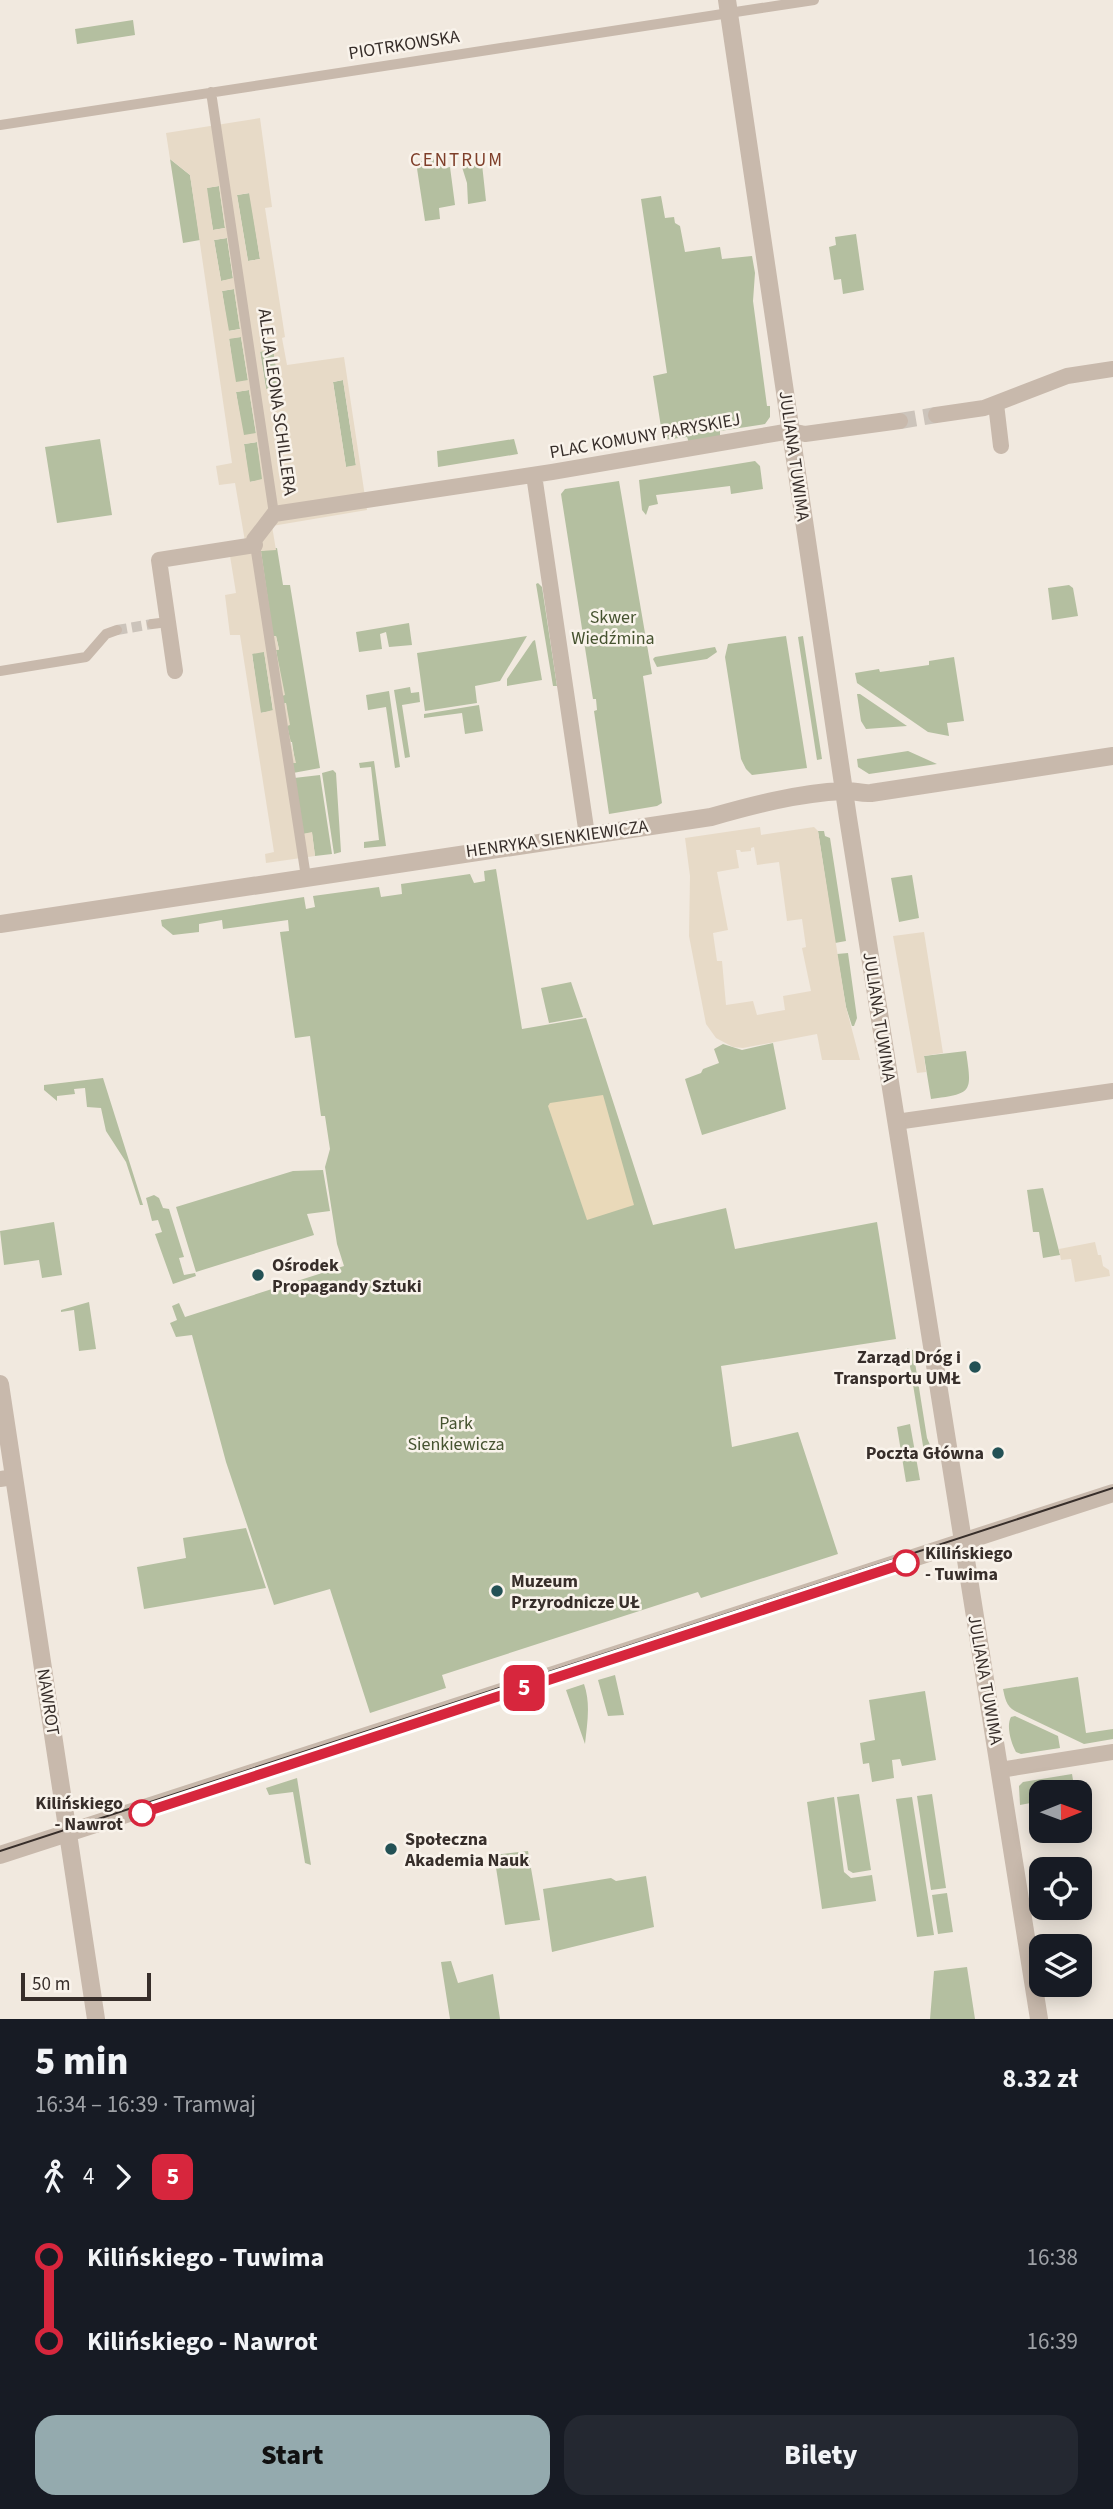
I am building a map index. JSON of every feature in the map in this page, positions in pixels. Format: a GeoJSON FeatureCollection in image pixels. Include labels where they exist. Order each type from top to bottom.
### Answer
{"type":"FeatureCollection","features":[{"type":"Feature","properties":{"kind":"street","name":"PIOTRKOWSKA"},"geometry":{"type":"LineString","coordinates":[[0,125],[728,6],[814,0]]}},
{"type":"Feature","properties":{"kind":"street","name":"JULIANA TUWIMA"},"geometry":{"type":"LineString","coordinates":[[728,6],[844,791],[1039,2019]]}},
{"type":"Feature","properties":{"kind":"street","name":"ALEJA LEONA SCHILLERA"},"geometry":{"type":"LineString","coordinates":[[211,92],[274,514],[254,540],[254,545]]}},
{"type":"Feature","properties":{"kind":"street"},"geometry":{"type":"LineString","coordinates":[[936,415],[978,410],[1067,376],[1113,369]]}},
{"type":"Feature","properties":{"kind":"street"},"geometry":{"type":"LineString","coordinates":[[996,404],[1001,446]]}},
{"type":"Feature","properties":{"kind":"street","name":"PLAC KOMUNY PARYSKIEJ"},"geometry":{"type":"LineString","coordinates":[[587,835],[534,475],[791,431],[805,433],[900,421]]}},
{"type":"Feature","properties":{"kind":"street"},"geometry":{"type":"LineString","coordinates":[[274,514],[534,475]]}},
{"type":"Feature","properties":{"kind":"street"},"geometry":{"type":"LineString","coordinates":[[175,671],[160,623],[159,560],[254,545],[306,877]]}},
{"type":"Feature","properties":{"kind":"street"},"geometry":{"type":"LineString","coordinates":[[0,671],[86,657],[106,634],[117,630]]}},
{"type":"Feature","properties":{"kind":"street","name":"HENRYKA SIENKIEWICZA"},"geometry":{"type":"LineString","coordinates":[[0,924],[711,817],[745,807],[844,791],[870,793],[1113,757]]}},
{"type":"Feature","properties":{"kind":"street"},"geometry":{"type":"LineString","coordinates":[[896,1122],[1113,1091]]}},
{"type":"Feature","properties":{"kind":"street","name":"NAWROT"},"geometry":{"type":"LineString","coordinates":[[0,1384],[7,1478],[68,1833],[96,2019]]}},
{"type":"Feature","properties":{"kind":"street"},"geometry":{"type":"LineString","coordinates":[[0,1855],[1113,1493]]}},
{"type":"Feature","properties":{"kind":"street"},"geometry":{"type":"LineString","coordinates":[[1000,1770],[1113,1752]]}},
{"type":"Feature","properties":{"kind":"green space"},"geometry":{"type":"Polygon","coordinates":[[[133,20],[135,35],[77,44],[75,29],[133,20]]]}},
{"type":"Feature","properties":{"kind":"green space"},"geometry":{"type":"Polygon","coordinates":[[[443,158],[445,168],[450,167],[455,205],[439,208],[440,219],[425,221],[416,162],[443,158]]]}},
{"type":"Feature","properties":{"kind":"green space"},"geometry":{"type":"Polygon","coordinates":[[[170,159],[190,175],[200,240],[183,243],[170,159]]]}},
{"type":"Feature","properties":{"kind":"green space"},"geometry":{"type":"Polygon","coordinates":[[[482,164],[486,201],[468,204],[467,183],[462,167],[482,164]]]}},
{"type":"Feature","properties":{"kind":"green space"},"geometry":{"type":"Polygon","coordinates":[[[219,186],[225,228],[213,230],[206,188],[219,186]]]}},
{"type":"Feature","properties":{"kind":"green space"},"geometry":{"type":"Polygon","coordinates":[[[250,193],[260,259],[248,261],[237,195],[250,193]]]}},
{"type":"Feature","properties":{"kind":"green space"},"geometry":{"type":"Polygon","coordinates":[[[661,196],[665,218],[674,217],[675,223],[680,226],[685,252],[720,247],[722,259],[752,256],[755,273],[753,301],[767,406],[770,406],[770,417],[765,424],[720,431],[720,438],[689,443],[687,437],[663,440],[653,376],[667,373],[641,199],[661,196]]]}},
{"type":"Feature","properties":{"kind":"green space"},"geometry":{"type":"Polygon","coordinates":[[[856,234],[864,290],[843,294],[841,279],[834,280],[829,247],[836,245],[835,237],[856,234]]]}},
{"type":"Feature","properties":{"kind":"green space"},"geometry":{"type":"Polygon","coordinates":[[[227,238],[233,279],[221,281],[214,240],[227,238]]]}},
{"type":"Feature","properties":{"kind":"green space"},"geometry":{"type":"Polygon","coordinates":[[[234,289],[240,329],[228,331],[222,291],[234,289]]]}},
{"type":"Feature","properties":{"kind":"green space"},"geometry":{"type":"Polygon","coordinates":[[[241,337],[248,381],[235,383],[229,338],[241,337]]]}},
{"type":"Feature","properties":{"kind":"green space"},"geometry":{"type":"Polygon","coordinates":[[[273,349],[280,387],[266,389],[260,351],[273,349]]]}},
{"type":"Feature","properties":{"kind":"green space"},"geometry":{"type":"Polygon","coordinates":[[[343,380],[356,466],[346,467],[333,382],[343,380]]]}},
{"type":"Feature","properties":{"kind":"green space"},"geometry":{"type":"Polygon","coordinates":[[[249,390],[256,434],[243,436],[236,392],[249,390]]]}},
{"type":"Feature","properties":{"kind":"green space"},"geometry":{"type":"Polygon","coordinates":[[[100,439],[112,515],[57,523],[45,447],[100,439]]]}},
{"type":"Feature","properties":{"kind":"green space"},"geometry":{"type":"Polygon","coordinates":[[[514,439],[518,454],[438,467],[437,451],[514,439]]]}},
{"type":"Feature","properties":{"kind":"green space"},"geometry":{"type":"Polygon","coordinates":[[[257,442],[263,480],[249,482],[244,444],[257,442]]]}},
{"type":"Feature","properties":{"kind":"green space"},"geometry":{"type":"Polygon","coordinates":[[[755,461],[760,466],[763,489],[731,494],[730,486],[656,495],[658,504],[649,506],[646,515],[642,510],[639,480],[755,461]]]}},
{"type":"Feature","properties":{"kind":"green space","name":"Skwer Wiedźmina"},"geometry":{"type":"Polygon","coordinates":[[[619,481],[652,674],[643,676],[662,803],[609,814],[594,711],[597,710],[596,699],[593,699],[561,494],[565,489],[619,481]]]}},
{"type":"Feature","properties":{"kind":"green space"},"geometry":{"type":"Polygon","coordinates":[[[277,548],[283,585],[290,585],[320,768],[293,773],[292,763],[295,762],[292,742],[289,742],[286,703],[283,704],[276,650],[279,649],[276,636],[273,636],[260,551],[277,548]]]}},
{"type":"Feature","properties":{"kind":"green space"},"geometry":{"type":"Polygon","coordinates":[[[536,584],[542,587],[557,686],[553,686],[536,584]]]}},
{"type":"Feature","properties":{"kind":"green space"},"geometry":{"type":"Polygon","coordinates":[[[1069,585],[1073,588],[1078,616],[1052,620],[1048,588],[1069,585]]]}},
{"type":"Feature","properties":{"kind":"green space"},"geometry":{"type":"Polygon","coordinates":[[[409,623],[412,645],[389,647],[386,632],[380,634],[382,649],[359,652],[356,632],[409,623]]]}},
{"type":"Feature","properties":{"kind":"green space"},"geometry":{"type":"Polygon","coordinates":[[[527,636],[500,681],[475,686],[477,703],[425,711],[417,653],[527,636]]]}},
{"type":"Feature","properties":{"kind":"green space"},"geometry":{"type":"Polygon","coordinates":[[[786,636],[807,768],[752,775],[741,759],[725,657],[728,644],[786,636]]]}},
{"type":"Feature","properties":{"kind":"green space"},"geometry":{"type":"Polygon","coordinates":[[[803,636],[822,759],[817,760],[798,637],[803,636]]]}},
{"type":"Feature","properties":{"kind":"green space"},"geometry":{"type":"Polygon","coordinates":[[[535,640],[542,680],[507,686],[507,679],[535,640]]]}},
{"type":"Feature","properties":{"kind":"green space"},"geometry":{"type":"Polygon","coordinates":[[[715,647],[717,652],[707,659],[657,667],[653,659],[655,657],[715,647]]]}},
{"type":"Feature","properties":{"kind":"green space"},"geometry":{"type":"Polygon","coordinates":[[[264,651],[273,711],[260,713],[252,653],[264,651]]]}},
{"type":"Feature","properties":{"kind":"green space"},"geometry":{"type":"Polygon","coordinates":[[[954,657],[964,721],[947,723],[949,736],[928,732],[857,683],[855,673],[929,665],[929,661],[954,657]]]}},
{"type":"Feature","properties":{"kind":"green space"},"geometry":{"type":"Polygon","coordinates":[[[410,687],[411,693],[419,692],[420,702],[402,705],[410,757],[405,758],[394,690],[410,687]]]}},
{"type":"Feature","properties":{"kind":"green space"},"geometry":{"type":"Polygon","coordinates":[[[389,691],[400,767],[395,768],[386,707],[368,710],[366,695],[389,691]]]}},
{"type":"Feature","properties":{"kind":"green space"},"geometry":{"type":"Polygon","coordinates":[[[857,694],[907,726],[866,729],[861,721],[857,694]]]}},
{"type":"Feature","properties":{"kind":"green space"},"geometry":{"type":"Polygon","coordinates":[[[479,705],[483,731],[465,734],[462,713],[424,718],[424,714],[479,705]]]}},
{"type":"Feature","properties":{"kind":"green space"},"geometry":{"type":"Polygon","coordinates":[[[908,751],[937,764],[869,774],[858,767],[857,759],[908,751]]]}},
{"type":"Feature","properties":{"kind":"green space"},"geometry":{"type":"Polygon","coordinates":[[[374,761],[386,846],[364,848],[364,842],[379,840],[371,767],[360,768],[359,763],[374,761]]]}},
{"type":"Feature","properties":{"kind":"green space"},"geometry":{"type":"Polygon","coordinates":[[[333,770],[336,773],[341,852],[334,854],[322,773],[333,770]]]}},
{"type":"Feature","properties":{"kind":"green space"},"geometry":{"type":"Polygon","coordinates":[[[320,775],[332,854],[315,856],[312,833],[303,834],[294,778],[320,775]]]}},
{"type":"Feature","properties":{"kind":"green space"},"geometry":{"type":"Polygon","coordinates":[[[818,831],[824,831],[825,836],[830,838],[846,941],[835,943],[818,831]]]}},
{"type":"Feature","properties":{"kind":"green space","name":"Park Sienkiewicza"},"geometry":{"type":"Polygon","coordinates":[[[496,869],[522,1029],[586,1018],[653,1225],[726,1208],[735,1249],[877,1222],[896,1339],[721,1366],[732,1447],[798,1432],[838,1554],[701,1598],[698,1592],[442,1675],[446,1688],[370,1713],[330,1589],[274,1605],[226,1462],[192,1335],[176,1337],[170,1323],[177,1320],[172,1306],[179,1303],[185,1317],[344,1266],[337,1244],[325,1167],[330,1149],[325,1116],[321,1116],[310,1036],[295,1038],[280,932],[289,931],[288,920],[223,929],[222,920],[199,924],[199,932],[173,935],[162,926],[161,920],[304,897],[306,909],[315,907],[313,896],[379,887],[381,897],[402,894],[401,884],[470,874],[474,883],[485,881],[484,871],[496,869]]]}},
{"type":"Feature","properties":{"kind":"green space"},"geometry":{"type":"Polygon","coordinates":[[[912,875],[919,918],[899,922],[891,878],[912,875]]]}},
{"type":"Feature","properties":{"kind":"green space"},"geometry":{"type":"Polygon","coordinates":[[[848,953],[857,1018],[854,1026],[846,1007],[837,954],[848,953]]]}},
{"type":"Feature","properties":{"kind":"green space"},"geometry":{"type":"Polygon","coordinates":[[[571,982],[583,1017],[549,1023],[541,988],[571,982]]]}},
{"type":"Feature","properties":{"kind":"green space"},"geometry":{"type":"Polygon","coordinates":[[[773,1043],[786,1109],[702,1135],[685,1079],[719,1063],[714,1049],[723,1044],[742,1050],[773,1043]]]}},
{"type":"Feature","properties":{"kind":"green space"},"geometry":{"type":"Polygon","coordinates":[[[966,1051],[969,1083],[966,1088],[955,1095],[931,1099],[924,1056],[966,1051]]]}},
{"type":"Feature","properties":{"kind":"green space"},"geometry":{"type":"Polygon","coordinates":[[[103,1078],[143,1205],[140,1205],[126,1162],[106,1131],[101,1108],[87,1107],[85,1088],[74,1089],[75,1094],[57,1096],[57,1101],[44,1090],[44,1085],[103,1078]]]}},
{"type":"Feature","properties":{"kind":"green space"},"geometry":{"type":"Polygon","coordinates":[[[323,1170],[330,1211],[307,1214],[314,1235],[196,1272],[176,1207],[293,1171],[323,1170]]]}},
{"type":"Feature","properties":{"kind":"green space"},"geometry":{"type":"Polygon","coordinates":[[[1043,1188],[1060,1255],[1043,1258],[1039,1232],[1033,1232],[1027,1190],[1043,1188]]]}},
{"type":"Feature","properties":{"kind":"green space"},"geometry":{"type":"Polygon","coordinates":[[[154,1195],[159,1198],[163,1208],[169,1209],[184,1257],[179,1258],[184,1275],[195,1273],[196,1276],[173,1284],[155,1234],[162,1232],[158,1220],[152,1221],[146,1198],[154,1195]]]}},
{"type":"Feature","properties":{"kind":"green space"},"geometry":{"type":"Polygon","coordinates":[[[54,1222],[62,1275],[42,1278],[39,1260],[4,1265],[0,1231],[54,1222]]]}},
{"type":"Feature","properties":{"kind":"green space"},"geometry":{"type":"Polygon","coordinates":[[[89,1302],[96,1349],[79,1351],[74,1310],[61,1310],[89,1302]]]}},
{"type":"Feature","properties":{"kind":"green space"},"geometry":{"type":"Polygon","coordinates":[[[907,1348],[913,1350],[927,1438],[933,1452],[924,1452],[907,1348]]]}},
{"type":"Feature","properties":{"kind":"green space"},"geometry":{"type":"Polygon","coordinates":[[[910,1424],[920,1480],[906,1482],[897,1427],[910,1424]]]}},
{"type":"Feature","properties":{"kind":"green space"},"geometry":{"type":"Polygon","coordinates":[[[246,1528],[266,1588],[144,1609],[137,1567],[186,1558],[183,1538],[246,1528]]]}},
{"type":"Feature","properties":{"kind":"green space"},"geometry":{"type":"Polygon","coordinates":[[[615,1675],[624,1715],[608,1716],[598,1680],[615,1675]]]}},
{"type":"Feature","properties":{"kind":"green space"},"geometry":{"type":"Polygon","coordinates":[[[1078,1677],[1086,1733],[1113,1729],[1113,1739],[1084,1744],[1012,1709],[1006,1702],[1003,1689],[1078,1677]]]}},
{"type":"Feature","properties":{"kind":"green space"},"geometry":{"type":"Polygon","coordinates":[[[584,1684],[588,1706],[585,1744],[566,1690],[584,1684]]]}},
{"type":"Feature","properties":{"kind":"green space"},"geometry":{"type":"Polygon","coordinates":[[[925,1691],[936,1760],[902,1766],[900,1759],[892,1760],[894,1778],[872,1782],[869,1763],[863,1764],[860,1743],[875,1740],[869,1700],[925,1691]]]}},
{"type":"Feature","properties":{"kind":"green space"},"geometry":{"type":"Polygon","coordinates":[[[1015,1716],[1058,1736],[1060,1748],[1021,1754],[1016,1752],[1009,1730],[1011,1717],[1015,1716]]]}},
{"type":"Feature","properties":{"kind":"green space"},"geometry":{"type":"Polygon","coordinates":[[[1072,1774],[1073,1780],[1035,1780],[1072,1774]]]}},
{"type":"Feature","properties":{"kind":"green space"},"geometry":{"type":"Polygon","coordinates":[[[297,1778],[311,1865],[305,1863],[293,1792],[269,1795],[266,1788],[297,1778]]]}},
{"type":"Feature","properties":{"kind":"green space"},"geometry":{"type":"Polygon","coordinates":[[[1029,1781],[1029,1803],[1020,1805],[1019,1786],[1029,1781]]]}},
{"type":"Feature","properties":{"kind":"green space"},"geometry":{"type":"Polygon","coordinates":[[[859,1794],[871,1870],[853,1873],[848,1870],[837,1797],[859,1794]]]}},
{"type":"Feature","properties":{"kind":"green space"},"geometry":{"type":"Polygon","coordinates":[[[932,1794],[946,1888],[931,1890],[917,1796],[932,1794]]]}},
{"type":"Feature","properties":{"kind":"green space"},"geometry":{"type":"Polygon","coordinates":[[[834,1797],[844,1872],[851,1878],[872,1875],[876,1901],[822,1909],[807,1802],[834,1797]]]}},
{"type":"Feature","properties":{"kind":"green space"},"geometry":{"type":"Polygon","coordinates":[[[912,1797],[934,1935],[917,1937],[896,1799],[912,1797]]]}},
{"type":"Feature","properties":{"kind":"green space"},"geometry":{"type":"Polygon","coordinates":[[[528,1851],[540,1920],[505,1925],[494,1855],[528,1851]]]}},
{"type":"Feature","properties":{"kind":"green space"},"geometry":{"type":"Polygon","coordinates":[[[646,1876],[654,1927],[552,1952],[543,1889],[611,1878],[616,1881],[646,1876]]]}},
{"type":"Feature","properties":{"kind":"green space"},"geometry":{"type":"Polygon","coordinates":[[[947,1893],[953,1932],[938,1934],[932,1895],[947,1893]]]}},
{"type":"Feature","properties":{"kind":"green space"},"geometry":{"type":"Polygon","coordinates":[[[451,1961],[458,1983],[493,1974],[500,2019],[450,2019],[441,1962],[451,1961]]]}},
{"type":"Feature","properties":{"kind":"green space"},"geometry":{"type":"Polygon","coordinates":[[[967,1967],[975,2019],[930,2019],[934,1971],[967,1967]]]}},
{"type":"Feature","properties":{"kind":"sand"},"geometry":{"type":"Polygon","coordinates":[[[603,1095],[634,1205],[587,1220],[548,1106],[550,1103],[603,1095]]]}},
{"type":"Feature","properties":{"kind":"shaded area"},"geometry":{"type":"Polygon","coordinates":[[[260,118],[272,207],[265,208],[287,365],[344,357],[367,510],[272,526],[276,550],[261,551],[273,636],[276,636],[279,650],[276,650],[285,695],[282,696],[284,704],[286,703],[290,725],[287,726],[296,763],[292,763],[303,834],[312,832],[315,856],[266,863],[265,854],[274,852],[240,635],[230,635],[225,595],[236,593],[230,556],[247,553],[235,483],[219,485],[216,466],[232,463],[190,175],[170,159],[166,133],[260,118]],[[219,186],[207,188],[213,230],[225,228],[219,186]],[[249,193],[237,195],[248,261],[260,259],[249,193]],[[227,238],[214,240],[221,281],[233,278],[227,238]],[[234,289],[222,291],[229,331],[240,329],[234,289]],[[241,337],[229,339],[236,382],[248,380],[241,337]],[[273,349],[260,352],[266,389],[279,386],[273,349]],[[343,380],[333,382],[346,467],[356,465],[343,380]],[[249,390],[236,392],[244,435],[256,433],[249,390]],[[257,442],[244,444],[250,482],[262,479],[257,442]],[[264,652],[252,654],[261,713],[273,710],[264,652]]]}},
{"type":"Feature","properties":{"kind":"shaded area"},"geometry":{"type":"Polygon","coordinates":[[[760,827],[761,835],[814,827],[818,831],[846,1007],[860,1060],[822,1060],[817,1034],[743,1048],[733,1047],[716,1038],[706,1024],[689,936],[690,876],[685,838],[760,827]],[[754,847],[751,851],[736,850],[739,868],[717,872],[728,930],[713,933],[717,961],[722,961],[726,1005],[753,1001],[757,1015],[785,1010],[783,996],[811,991],[802,948],[806,947],[802,919],[787,921],[779,862],[757,865],[754,847]]]}},
{"type":"Feature","properties":{"kind":"shaded area"},"geometry":{"type":"Polygon","coordinates":[[[924,932],[943,1053],[924,1056],[926,1072],[917,1073],[893,936],[924,932]]]}},
{"type":"Feature","properties":{"kind":"shaded area"},"geometry":{"type":"Polygon","coordinates":[[[1095,1242],[1098,1255],[1101,1255],[1103,1266],[1109,1270],[1110,1276],[1075,1282],[1071,1259],[1061,1260],[1059,1249],[1095,1242]]]}},
{"type":"Feature","properties":{"kind":"tunnel"},"geometry":{"type":"LineString","coordinates":[[900,421],[936,415]]}},
{"type":"Feature","properties":{"kind":"tunnel"},"geometry":{"type":"LineString","coordinates":[[117,630],[152,624]]}},
{"type":"Feature","properties":{"kind":"tram line"},"geometry":{"type":"LineString","coordinates":[[0,1851],[1113,1488]]}},
{"type":"Feature","properties":{"kind":"tram line","name":"5"},"geometry":{"type":"LineString","coordinates":[[142,1813],[906,1563]]}},
{"type":"Feature","properties":{"kind":"place","name":"Ośrodek Propagandy Sztuki"},"geometry":{"type":"Point","coordinates":[258,1275]}},
{"type":"Feature","properties":{"kind":"place","name":"Zarząd Dróg i Transportu UMŁ"},"geometry":{"type":"Point","coordinates":[975,1367]}},
{"type":"Feature","properties":{"kind":"place","name":"Poczta Główna"},"geometry":{"type":"Point","coordinates":[998,1453]}},
{"type":"Feature","properties":{"kind":"place","name":"Kilińskiego - Tuwima"},"geometry":{"type":"Point","coordinates":[906,1563]}},
{"type":"Feature","properties":{"kind":"place","name":"Muzeum Przyrodnicze UŁ"},"geometry":{"type":"Point","coordinates":[497,1591]}},
{"type":"Feature","properties":{"kind":"place","name":"Kilińskiego - Nawrot"},"geometry":{"type":"Point","coordinates":[142,1813]}},
{"type":"Feature","properties":{"kind":"place","name":"Społeczna Akademia Nauk"},"geometry":{"type":"Point","coordinates":[391,1849]}},
{"type":"Feature","properties":{"kind":"district","name":"CENTRUM"},"geometry":{"type":"Point","coordinates":[457,160]}}]}
